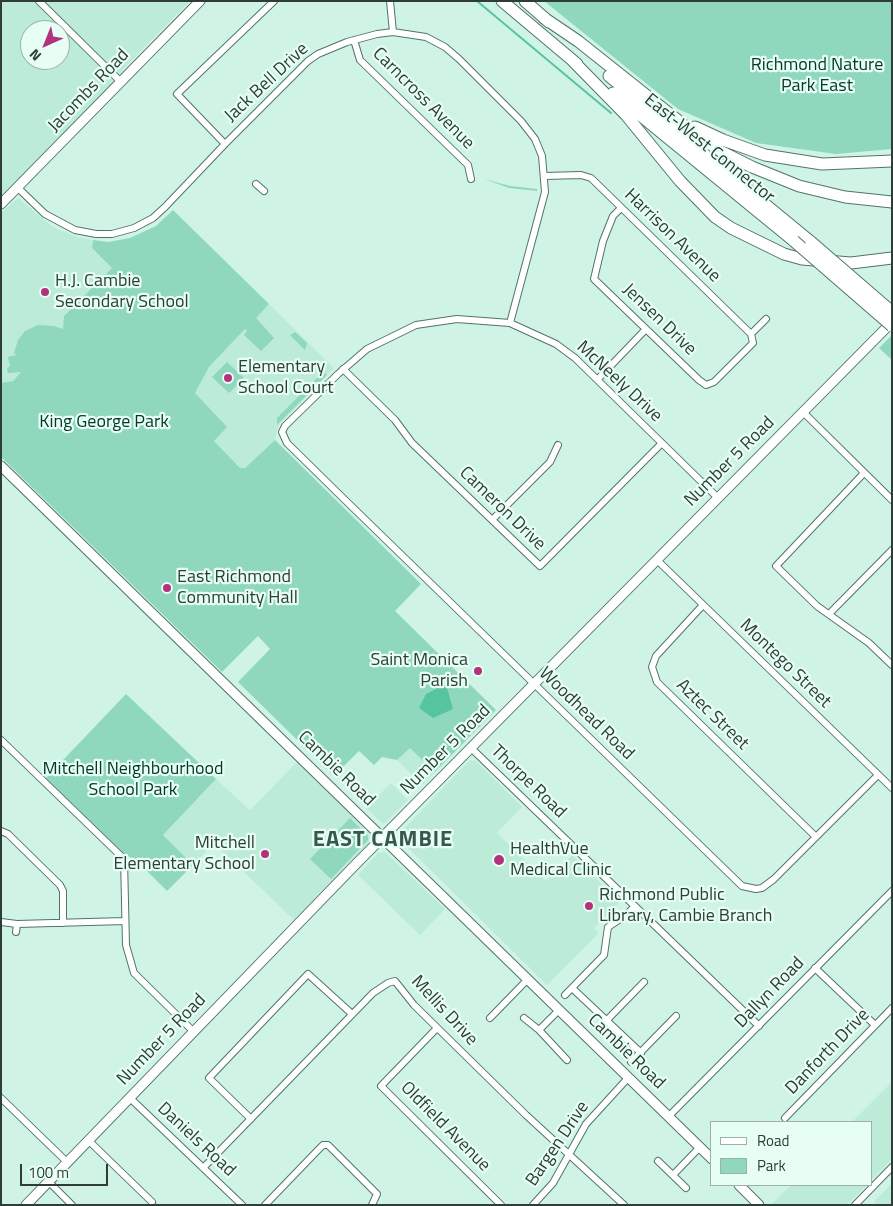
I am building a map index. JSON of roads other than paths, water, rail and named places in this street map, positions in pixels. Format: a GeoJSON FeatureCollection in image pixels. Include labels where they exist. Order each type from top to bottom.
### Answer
{"type":"FeatureCollection","features":[{"type":"Feature","properties":{"kind":"highway","name":"East-West Connector"},"geometry":{"type":"LineString","coordinates":[[502,1],[794,241],[892,326]]}},
{"type":"Feature","properties":{"kind":"highway","name":"East-West Connector"},"geometry":{"type":"LineString","coordinates":[[525,1],[577,50],[811,242],[892,312]]}},
{"type":"Feature","properties":{"kind":"highway"},"geometry":{"type":"LineString","coordinates":[[544,18],[578,41],[660,107],[722,152],[776,177],[838,195],[892,202]]}},
{"type":"Feature","properties":{"kind":"highway"},"geometry":{"type":"LineString","coordinates":[[572,60],[626,115],[685,187],[715,217],[731,228],[775,251],[802,259],[851,263],[892,258]]}},
{"type":"Feature","properties":{"kind":"highway"},"geometry":{"type":"LineString","coordinates":[[660,107],[723,140],[765,155],[822,164],[892,160]]}},
{"type":"Feature","properties":{"kind":"main road","name":"Jacombs Road"},"geometry":{"type":"LineString","coordinates":[[1,204],[200,1]]}},
{"type":"Feature","properties":{"kind":"main road","name":"Number 5 Road"},"geometry":{"type":"LineString","coordinates":[[26,1205],[383,837],[892,322]]}},
{"type":"Feature","properties":{"kind":"main road","name":"Cambie Road"},"geometry":{"type":"LineString","coordinates":[[1,466],[710,1156]]}},
{"type":"Feature","properties":{"kind":"main road"},"geometry":{"type":"LineString","coordinates":[[740,1186],[759,1205]]}},
{"type":"Feature","properties":{"kind":"street"},"geometry":{"type":"LineString","coordinates":[[40,1],[121,82]]}},
{"type":"Feature","properties":{"kind":"street"},"geometry":{"type":"LineString","coordinates":[[225,144],[177,94],[274,1]]}},
{"type":"Feature","properties":{"kind":"street"},"geometry":{"type":"LineString","coordinates":[[390,1],[393,32]]}},
{"type":"Feature","properties":{"kind":"street","name":"Jack Bell Drive"},"geometry":{"type":"LineString","coordinates":[[18,188],[45,214],[68,228],[96,234],[125,231],[157,215],[308,61],[332,47],[354,40],[393,32],[426,37],[445,47],[459,59],[521,121],[535,139],[542,156],[545,192],[510,323]]}},
{"type":"Feature","properties":{"kind":"street","name":"Carncross Avenue"},"geometry":{"type":"LineString","coordinates":[[354,40],[360,60],[468,165],[471,179]]}},
{"type":"Feature","properties":{"kind":"street","name":"Harrison Avenue"},"geometry":{"type":"LineString","coordinates":[[545,176],[582,175],[591,178],[751,334]]}},
{"type":"Feature","properties":{"kind":"street"},"geometry":{"type":"LineString","coordinates":[[256,184],[264,191]]}},
{"type":"Feature","properties":{"kind":"street","name":"Jensen Drive"},"geometry":{"type":"LineString","coordinates":[[621,208],[613,216],[603,240],[594,279],[706,385],[714,382],[753,343],[751,334]]}},
{"type":"Feature","properties":{"kind":"street","name":"McNeely Drive"},"geometry":{"type":"LineString","coordinates":[[282,432],[285,426],[366,349],[416,325],[457,319],[510,323],[556,344],[598,379],[718,498]]}},
{"type":"Feature","properties":{"kind":"street"},"geometry":{"type":"LineString","coordinates":[[751,334],[766,319]]}},
{"type":"Feature","properties":{"kind":"street"},"geometry":{"type":"LineString","coordinates":[[598,379],[646,329]]}},
{"type":"Feature","properties":{"kind":"street","name":"Cameron Drive"},"geometry":{"type":"LineString","coordinates":[[343,369],[395,420],[412,443],[540,566],[662,443]]}},
{"type":"Feature","properties":{"kind":"street"},"geometry":{"type":"LineString","coordinates":[[802,412],[892,500]]}},
{"type":"Feature","properties":{"kind":"street","name":"Woodhead Road"},"geometry":{"type":"LineString","coordinates":[[282,432],[286,442],[306,462],[742,886],[749,889],[762,888],[878,775]]}},
{"type":"Feature","properties":{"kind":"street"},"geometry":{"type":"LineString","coordinates":[[492,520],[550,462],[558,445]]}},
{"type":"Feature","properties":{"kind":"street"},"geometry":{"type":"LineString","coordinates":[[864,473],[776,566],[817,606],[869,643],[892,665]]}},
{"type":"Feature","properties":{"kind":"street"},"geometry":{"type":"LineString","coordinates":[[829,614],[892,550]]}},
{"type":"Feature","properties":{"kind":"street","name":"Montego Street"},"geometry":{"type":"LineString","coordinates":[[657,560],[892,788]]}},
{"type":"Feature","properties":{"kind":"street","name":"Aztec Street"},"geometry":{"type":"LineString","coordinates":[[703,605],[656,656],[652,667],[657,682],[816,837]]}},
{"type":"Feature","properties":{"kind":"street"},"geometry":{"type":"LineString","coordinates":[[1,740],[124,859],[126,945],[134,973],[193,1031]]}},
{"type":"Feature","properties":{"kind":"street","name":"Thorpe Road"},"geometry":{"type":"LineString","coordinates":[[472,748],[759,1026]]}},
{"type":"Feature","properties":{"kind":"street"},"geometry":{"type":"LineString","coordinates":[[1,831],[8,834],[60,885],[63,891],[63,923]]}},
{"type":"Feature","properties":{"kind":"street","name":"Dallyn Road"},"geometry":{"type":"LineString","coordinates":[[669,1116],[892,890]]}},
{"type":"Feature","properties":{"kind":"street"},"geometry":{"type":"LineString","coordinates":[[565,995],[604,955],[608,927],[625,916],[634,907]]}},
{"type":"Feature","properties":{"kind":"street"},"geometry":{"type":"LineString","coordinates":[[1,922],[17,924],[125,921]]}},
{"type":"Feature","properties":{"kind":"street"},"geometry":{"type":"LineString","coordinates":[[16,932],[17,924]]}},
{"type":"Feature","properties":{"kind":"street"},"geometry":{"type":"LineString","coordinates":[[815,968],[874,1025]]}},
{"type":"Feature","properties":{"kind":"street"},"geometry":{"type":"LineString","coordinates":[[251,1118],[209,1078],[308,974],[352,1014]]}},
{"type":"Feature","properties":{"kind":"street"},"geometry":{"type":"LineString","coordinates":[[490,1018],[528,979]]}},
{"type":"Feature","properties":{"kind":"street","name":"Mellis Drive"},"geometry":{"type":"LineString","coordinates":[[203,1168],[373,993],[388,983],[395,982],[437,1028],[624,1205]]}},
{"type":"Feature","properties":{"kind":"street"},"geometry":{"type":"LineString","coordinates":[[606,1021],[644,982]]}},
{"type":"Feature","properties":{"kind":"street"},"geometry":{"type":"LineString","coordinates":[[572,988],[641,1053]]}},
{"type":"Feature","properties":{"kind":"street","name":"Danforth Drive"},"geometry":{"type":"LineString","coordinates":[[785,1118],[892,1008]]}},
{"type":"Feature","properties":{"kind":"street"},"geometry":{"type":"LineString","coordinates":[[539,1030],[559,1010]]}},
{"type":"Feature","properties":{"kind":"street"},"geometry":{"type":"LineString","coordinates":[[631,1062],[676,1016]]}},
{"type":"Feature","properties":{"kind":"street"},"geometry":{"type":"LineString","coordinates":[[524,1018],[539,1030],[567,1060]]}},
{"type":"Feature","properties":{"kind":"street","name":"Oldfield Avenue"},"geometry":{"type":"LineString","coordinates":[[437,1028],[381,1086],[501,1205]]}},
{"type":"Feature","properties":{"kind":"street","name":"Bargen Drive"},"geometry":{"type":"LineString","coordinates":[[532,1205],[553,1184],[592,1115],[628,1078]]}},
{"type":"Feature","properties":{"kind":"street"},"geometry":{"type":"LineString","coordinates":[[1,1098],[67,1162]]}},
{"type":"Feature","properties":{"kind":"street","name":"Daniels Road"},"geometry":{"type":"LineString","coordinates":[[130,1098],[242,1205]]}},
{"type":"Feature","properties":{"kind":"street"},"geometry":{"type":"LineString","coordinates":[[88,1140],[152,1202]]}},
{"type":"Feature","properties":{"kind":"street"},"geometry":{"type":"LineString","coordinates":[[265,1205],[323,1145],[328,1145],[377,1194],[372,1205]]}},
{"type":"Feature","properties":{"kind":"street"},"geometry":{"type":"LineString","coordinates":[[673,1175],[700,1147]]}},
{"type":"Feature","properties":{"kind":"street"},"geometry":{"type":"LineString","coordinates":[[658,1161],[686,1188]]}},
{"type":"Feature","properties":{"kind":"street"},"geometry":{"type":"LineString","coordinates":[[855,1205],[892,1167]]}},
{"type":"Feature","properties":{"kind":"street"},"geometry":{"type":"LineString","coordinates":[[48,1182],[72,1205]]}},
{"type":"Feature","properties":{"kind":"waterway"},"geometry":{"type":"LineString","coordinates":[[477,1],[611,113]]}},
{"type":"Feature","properties":{"kind":"place","name":"H.J. Cambie Secondary School"},"geometry":{"type":"Point","coordinates":[45,292]}},
{"type":"Feature","properties":{"kind":"place","name":"Elementary School Court"},"geometry":{"type":"Point","coordinates":[228,378]}},
{"type":"Feature","properties":{"kind":"place","name":"East Richmond Community Hall"},"geometry":{"type":"Point","coordinates":[167,588]}},
{"type":"Feature","properties":{"kind":"place","name":"Saint Monica Parish"},"geometry":{"type":"Point","coordinates":[478,671]}},
{"type":"Feature","properties":{"kind":"place","name":"Mitchell Elementary School"},"geometry":{"type":"Point","coordinates":[265,854]}},
{"type":"Feature","properties":{"kind":"place","name":"HealthVue Medical Clinic"},"geometry":{"type":"Point","coordinates":[499,860]}},
{"type":"Feature","properties":{"kind":"place","name":"Richmond Public Library, Cambie Branch"},"geometry":{"type":"Point","coordinates":[589,906]}},
{"type":"Feature","properties":{"kind":"district","name":"EAST CAMBIE"},"geometry":{"type":"Point","coordinates":[383,841]}},
{"type":"Feature","properties":{"kind":"park label","name":"Richmond Nature Park East"},"geometry":{"type":"Point","coordinates":[817,76]}},
{"type":"Feature","properties":{"kind":"park label","name":"King George Park"},"geometry":{"type":"Point","coordinates":[104,423]}},
{"type":"Feature","properties":{"kind":"park label","name":"Mitchell Neighbourhood School Park"},"geometry":{"type":"Point","coordinates":[133,780]}}]}
